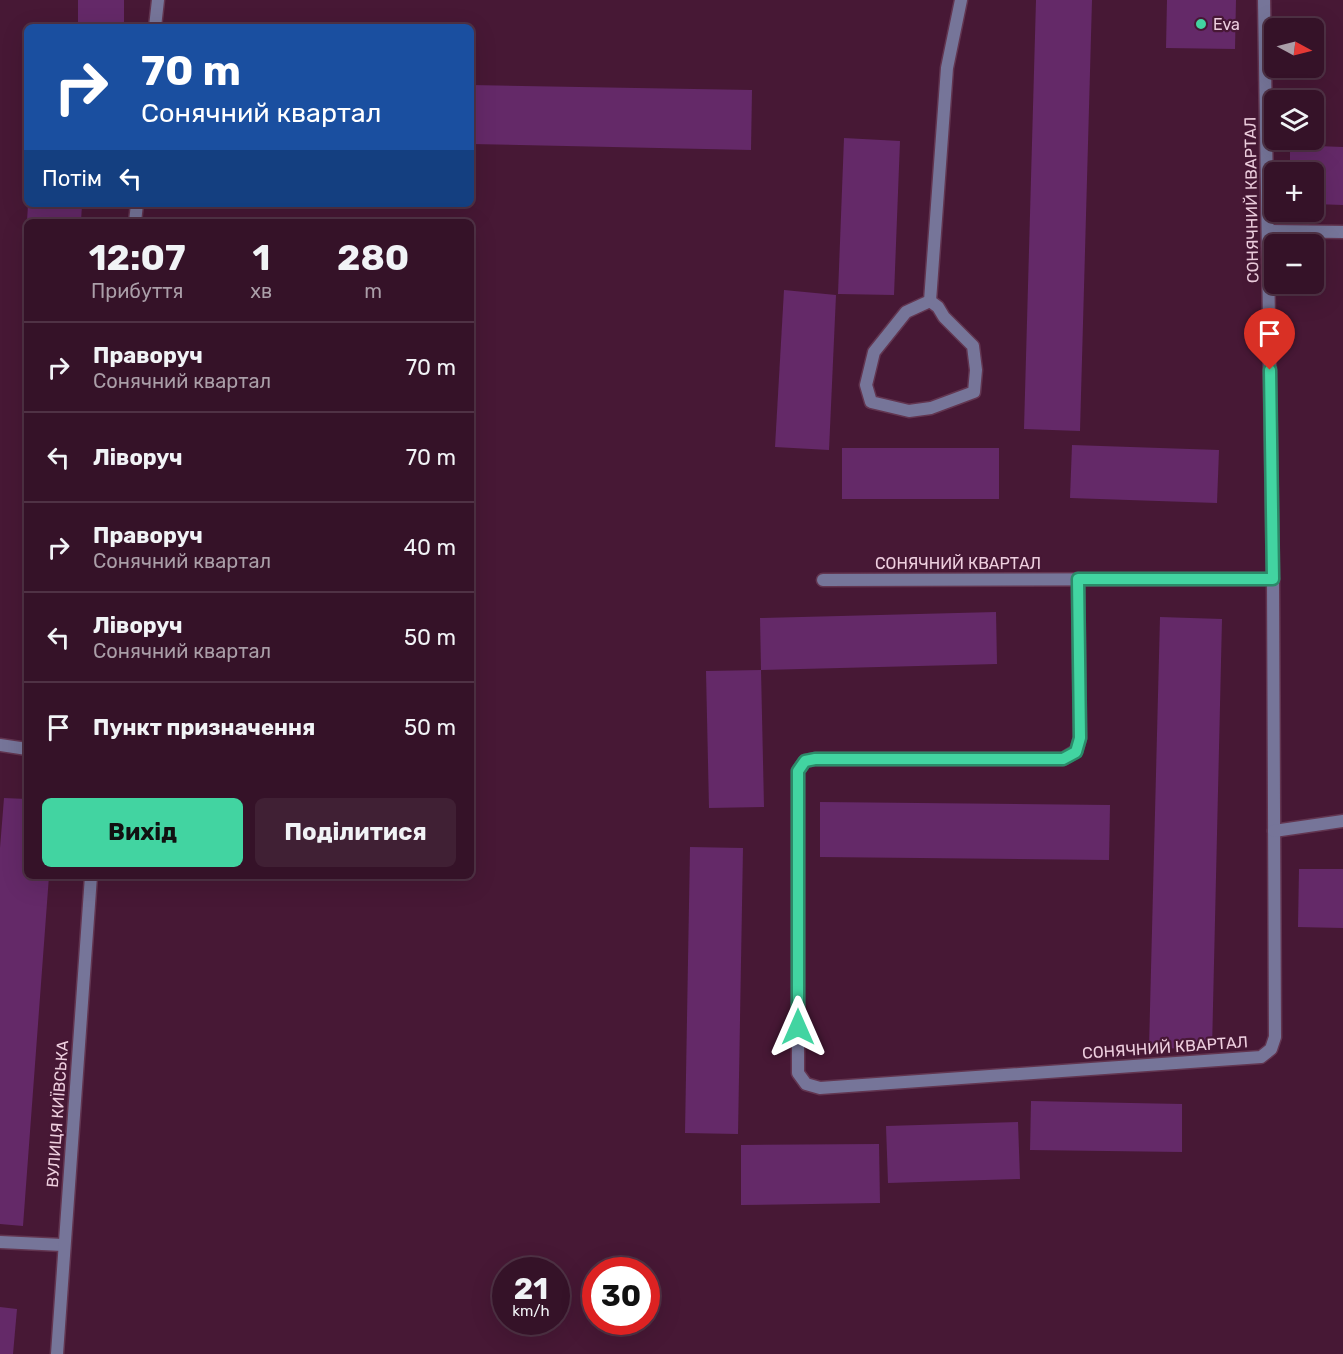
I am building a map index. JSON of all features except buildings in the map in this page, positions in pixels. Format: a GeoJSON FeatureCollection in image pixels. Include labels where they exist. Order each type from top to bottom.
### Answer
{"type":"FeatureCollection","features":[{"type":"Feature","properties":{"kind":"street"},"geometry":{"type":"LineString","coordinates":[[155,24],[158,0]]}},
{"type":"Feature","properties":{"kind":"street"},"geometry":{"type":"LineString","coordinates":[[930,301],[947,68],[961,0]]}},
{"type":"Feature","properties":{"kind":"street","name":"СОНЯЧНИЙ КВАРТАЛ"},"geometry":{"type":"LineString","coordinates":[[1078,579],[1080,738],[1076,752],[1063,759],[815,759],[805,761],[798,771],[798,1073],[806,1084],[820,1088],[1261,1057],[1271,1049],[1275,1037],[1273,579],[1264,0]]}},
{"type":"Feature","properties":{"kind":"street"},"geometry":{"type":"LineString","coordinates":[[1268,231],[1343,232]]}},
{"type":"Feature","properties":{"kind":"street"},"geometry":{"type":"LineString","coordinates":[[930,301],[973,346],[976,370],[974,392],[931,408],[909,411],[871,402],[866,385],[874,352],[906,312],[930,301]]}},
{"type":"Feature","properties":{"kind":"street","name":"СОНЯЧНИЙ КВАРТАЛ"},"geometry":{"type":"LineString","coordinates":[[822,580],[1273,579]]}},
{"type":"Feature","properties":{"kind":"street"},"geometry":{"type":"LineString","coordinates":[[0,745],[24,749]]}},
{"type":"Feature","properties":{"kind":"street"},"geometry":{"type":"LineString","coordinates":[[1274,831],[1343,820]]}},
{"type":"Feature","properties":{"kind":"street","name":"ВУЛИЦЯ КИЇВСЬКА"},"geometry":{"type":"LineString","coordinates":[[57,1354],[91,879]]}},
{"type":"Feature","properties":{"kind":"street"},"geometry":{"type":"LineString","coordinates":[[0,1242],[63,1245]]}},
{"type":"Feature","properties":{"kind":"place","name":"Eva"},"geometry":{"type":"Point","coordinates":[1201,24]}},
{"type":"Feature","properties":{"kind":"route"},"geometry":{"type":"LineString","coordinates":[[798,1027],[798,771],[805,761],[815,759],[1063,759],[1076,752],[1080,738],[1078,579],[1273,579],[1270,370]]}}]}
